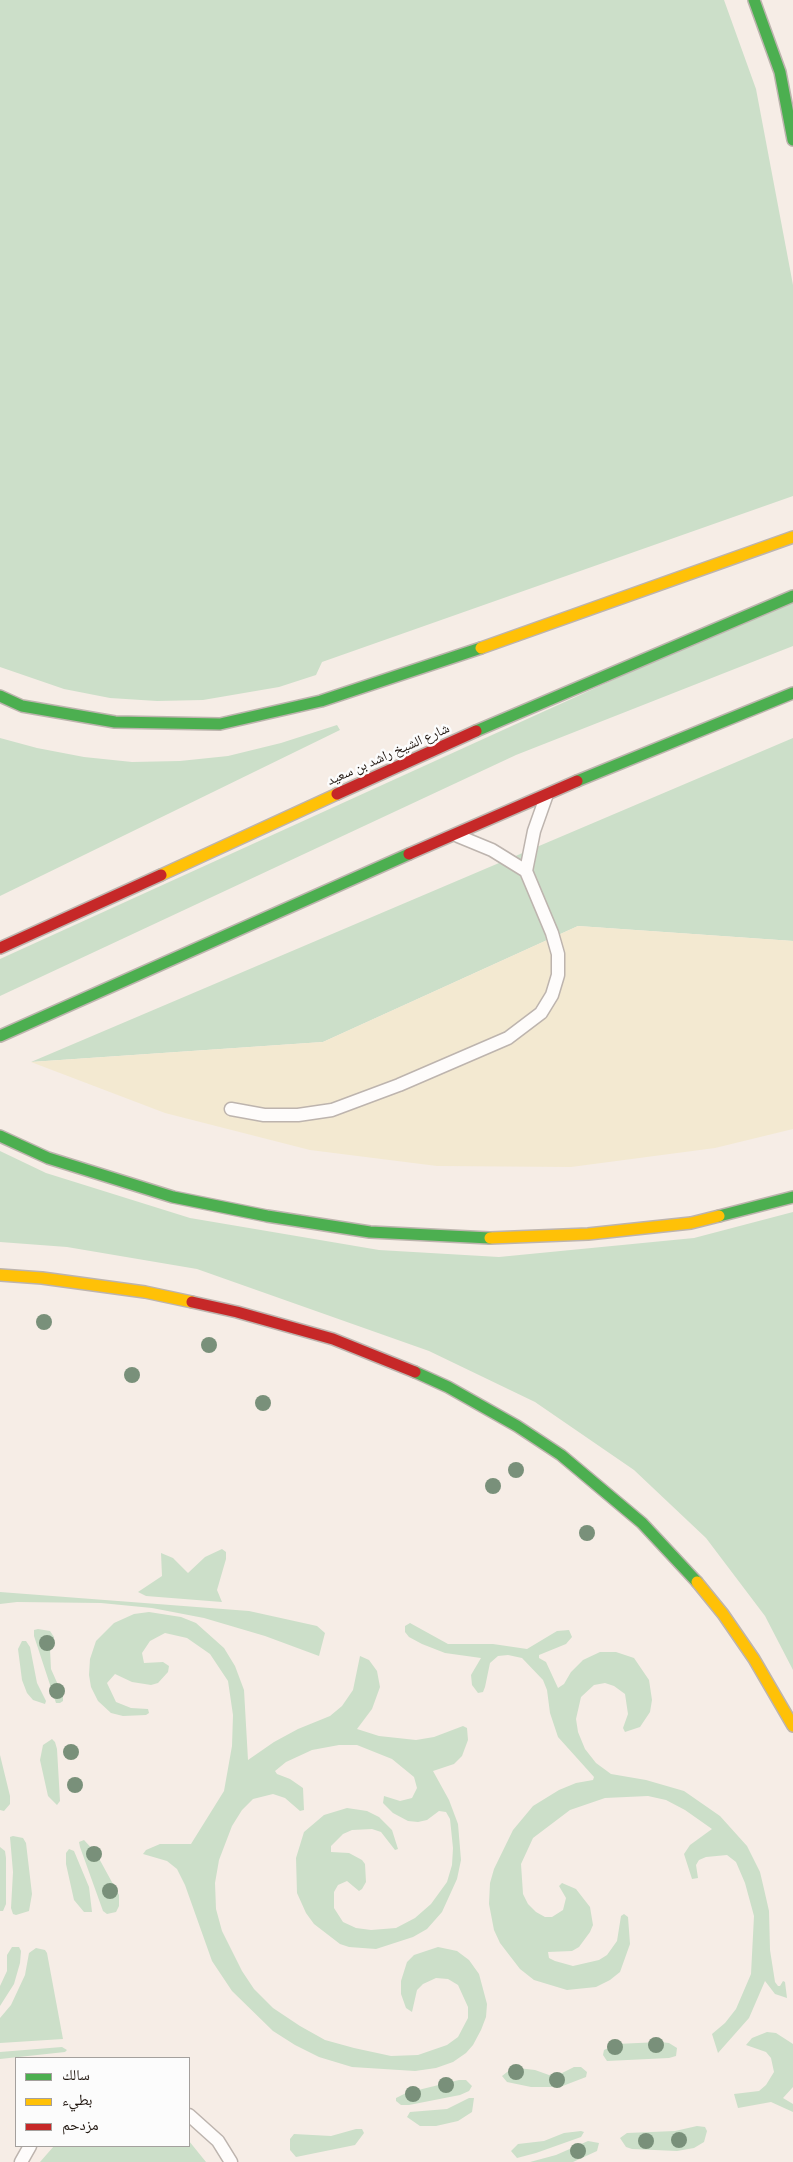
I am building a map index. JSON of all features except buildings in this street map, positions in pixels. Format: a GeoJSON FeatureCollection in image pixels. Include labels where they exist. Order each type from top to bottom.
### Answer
{"type":"FeatureCollection","features":[{"type":"Feature","properties":{"kind":"main road"},"geometry":{"type":"LineString","coordinates":[[754,0],[780,72],[793,140]]}},
{"type":"Feature","properties":{"kind":"main road"},"geometry":{"type":"LineString","coordinates":[[0,696],[22,706],[115,722],[220,724],[321,701],[401,676],[793,536]]}},
{"type":"Feature","properties":{"kind":"main road","name":"شارع الشيخ راشد بن سعيد"},"geometry":{"type":"LineString","coordinates":[[0,948],[474,732],[793,596]]}},
{"type":"Feature","properties":{"kind":"main road"},"geometry":{"type":"LineString","coordinates":[[0,1036],[548,793],[793,693]]}},
{"type":"Feature","properties":{"kind":"main road"},"geometry":{"type":"LineString","coordinates":[[0,1136],[48,1158],[173,1197],[267,1216],[370,1232],[473,1239],[588,1234],[691,1223],[793,1197]]}},
{"type":"Feature","properties":{"kind":"main road"},"geometry":{"type":"LineString","coordinates":[[0,1275],[42,1278],[145,1292],[237,1312],[334,1339],[388,1360],[456,1392],[517,1426],[561,1456],[604,1489],[642,1523],[684,1567],[723,1614],[754,1659],[793,1726]]}},
{"type":"Feature","properties":{"kind":"lane"},"geometry":{"type":"LineString","coordinates":[[231,1109],[264,1115],[298,1115],[332,1110],[399,1085],[499,1042],[525,1027],[541,1013],[552,995],[558,975],[558,954],[552,933],[526,871],[534,831],[548,793]]}},
{"type":"Feature","properties":{"kind":"lane"},"geometry":{"type":"LineString","coordinates":[[455,834],[492,850],[526,871]]}},
{"type":"Feature","properties":{"kind":"lane"},"geometry":{"type":"LineString","coordinates":[[190,2116],[218,2141],[231,2162]]}},
{"type":"Feature","properties":{"kind":"lane"},"geometry":{"type":"LineString","coordinates":[[21,2162],[29,2147]]}},
{"type":"Feature","properties":{"kind":"green space"},"geometry":{"type":"Polygon","coordinates":[[[0,0],[724,0],[756,89],[793,285],[793,496],[322,662],[316,675],[279,687],[203,700],[157,701],[110,698],[64,689],[0,667],[0,0]]]}},
{"type":"Feature","properties":{"kind":"green space"},"geometry":{"type":"Polygon","coordinates":[[[793,598],[793,646],[516,755],[0,996],[0,959],[793,598]]]}},
{"type":"Feature","properties":{"kind":"green space"},"geometry":{"type":"Polygon","coordinates":[[[337,725],[340,730],[0,896],[0,738],[37,748],[84,757],[132,762],[180,761],[228,756],[281,743],[337,725]]]}},
{"type":"Feature","properties":{"kind":"green space"},"geometry":{"type":"Polygon","coordinates":[[[793,738],[793,941],[578,926],[323,1042],[31,1062],[793,738]]]}},
{"type":"Feature","properties":{"kind":"green space"},"geometry":{"type":"Polygon","coordinates":[[[0,1151],[46,1173],[190,1218],[379,1250],[499,1257],[694,1238],[793,1212],[793,1670],[765,1616],[706,1538],[634,1470],[535,1402],[429,1351],[197,1269],[67,1247],[0,1242],[0,1151]]]}},
{"type":"Feature","properties":{"kind":"green space"},"geometry":{"type":"Polygon","coordinates":[[[222,1549],[226,1552],[226,1559],[217,1590],[222,1602],[146,1596],[138,1592],[162,1576],[161,1553],[173,1558],[188,1573],[205,1557],[222,1549]]]}},
{"type":"Feature","properties":{"kind":"green space"},"geometry":{"type":"Polygon","coordinates":[[[0,1592],[249,1611],[317,1626],[325,1633],[319,1656],[265,1636],[204,1618],[152,1608],[101,1603],[17,1602],[0,1604],[0,1592]]]}},
{"type":"Feature","properties":{"kind":"green space"},"geometry":{"type":"Polygon","coordinates":[[[149,1612],[181,1617],[196,1623],[224,1648],[235,1666],[244,1690],[248,1760],[274,1742],[298,1729],[330,1716],[342,1706],[353,1690],[360,1656],[369,1660],[377,1671],[380,1687],[372,1709],[357,1729],[379,1736],[416,1740],[434,1737],[463,1726],[467,1728],[468,1740],[462,1756],[454,1764],[433,1771],[449,1800],[458,1824],[461,1860],[457,1879],[442,1912],[427,1929],[413,1937],[376,1949],[349,1947],[340,1944],[314,1924],[306,1913],[297,1893],[296,1858],[304,1832],[324,1815],[347,1808],[367,1811],[379,1817],[392,1830],[398,1849],[395,1850],[381,1832],[372,1829],[352,1830],[343,1834],[331,1846],[331,1852],[349,1853],[362,1860],[365,1864],[366,1882],[362,1889],[359,1891],[347,1881],[338,1885],[334,1892],[334,1908],[343,1922],[356,1928],[371,1930],[396,1928],[415,1918],[431,1904],[447,1882],[452,1865],[453,1848],[450,1819],[446,1812],[439,1811],[427,1820],[418,1822],[408,1821],[393,1813],[383,1803],[384,1796],[400,1801],[412,1798],[417,1788],[414,1777],[392,1759],[357,1745],[339,1745],[312,1750],[286,1762],[275,1771],[277,1774],[290,1779],[303,1788],[304,1810],[300,1811],[285,1798],[273,1794],[253,1799],[242,1810],[232,1826],[219,1860],[215,1883],[216,1909],[222,1931],[242,1971],[254,1989],[273,2008],[325,2040],[391,2056],[418,2055],[447,2045],[458,2037],[468,2018],[468,2007],[458,1985],[448,1979],[436,1978],[423,1984],[417,1990],[412,2012],[406,2008],[401,1994],[401,1981],[407,1962],[414,1955],[438,1947],[457,1951],[469,1960],[479,1974],[487,2004],[486,2017],[481,2030],[466,2053],[453,2062],[436,2068],[415,2071],[352,2067],[319,2057],[295,2045],[273,2031],[232,1991],[212,1961],[185,1885],[177,1869],[167,1861],[143,1854],[146,1850],[160,1844],[191,1844],[224,1791],[232,1746],[233,1715],[228,1681],[210,1654],[187,1638],[165,1633],[150,1641],[142,1653],[144,1663],[163,1662],[169,1666],[168,1672],[158,1683],[151,1685],[132,1682],[115,1674],[107,1683],[116,1702],[131,1708],[148,1709],[149,1713],[146,1715],[123,1716],[111,1713],[98,1701],[91,1687],[89,1675],[90,1659],[96,1641],[114,1623],[134,1614],[149,1612]]]}},
{"type":"Feature","properties":{"kind":"green space"},"geometry":{"type":"Polygon","coordinates":[[[410,1623],[448,1644],[493,1644],[527,1649],[557,1631],[569,1630],[572,1637],[566,1644],[539,1655],[539,1658],[546,1662],[558,1688],[564,1684],[571,1672],[583,1660],[600,1652],[616,1652],[634,1658],[649,1680],[652,1700],[650,1712],[640,1727],[625,1732],[623,1728],[628,1714],[625,1694],[614,1686],[605,1683],[594,1685],[581,1697],[576,1719],[578,1732],[585,1749],[596,1763],[611,1774],[646,1780],[684,1791],[720,1816],[747,1846],[760,1872],[769,1911],[770,1950],[775,1982],[780,1986],[783,1981],[785,1982],[787,1998],[775,1994],[765,1981],[749,2018],[718,2053],[712,2034],[725,2023],[736,2009],[751,1974],[754,1916],[745,1883],[736,1862],[727,1855],[706,1857],[699,1860],[696,1865],[698,1878],[692,1879],[684,1854],[690,1845],[712,1829],[685,1810],[666,1800],[648,1796],[605,1798],[570,1810],[533,1838],[521,1864],[523,1894],[528,1904],[536,1912],[545,1917],[552,1917],[563,1910],[566,1898],[559,1886],[562,1883],[576,1889],[590,1907],[593,1925],[590,1932],[579,1947],[572,1951],[548,1952],[549,1958],[555,1961],[573,1966],[599,1960],[607,1955],[617,1941],[621,1916],[624,1914],[628,1917],[630,1944],[620,1972],[596,1987],[567,1990],[534,1980],[520,1969],[500,1943],[494,1930],[489,1904],[490,1883],[494,1869],[513,1830],[533,1806],[559,1790],[576,1783],[593,1780],[594,1777],[558,1737],[550,1713],[547,1690],[543,1680],[522,1658],[508,1655],[498,1656],[490,1663],[483,1692],[478,1693],[472,1685],[471,1675],[481,1658],[445,1653],[422,1644],[409,1637],[405,1632],[405,1626],[410,1623]]]}},
{"type":"Feature","properties":{"kind":"green space"},"geometry":{"type":"Polygon","coordinates":[[[34,1630],[50,1631],[54,1637],[50,1649],[51,1669],[63,1696],[63,1701],[60,1703],[56,1703],[34,1636],[34,1630]]]}},
{"type":"Feature","properties":{"kind":"green space"},"geometry":{"type":"Polygon","coordinates":[[[22,1641],[26,1641],[30,1647],[37,1683],[46,1701],[45,1704],[33,1700],[27,1693],[22,1680],[18,1649],[22,1641]]]}},
{"type":"Feature","properties":{"kind":"green space"},"geometry":{"type":"Polygon","coordinates":[[[52,1739],[57,1749],[60,1801],[57,1805],[48,1796],[40,1760],[43,1745],[52,1739]]]}},
{"type":"Feature","properties":{"kind":"green space"},"geometry":{"type":"Polygon","coordinates":[[[0,1755],[10,1796],[10,1804],[4,1811],[0,1810],[0,1755]]]}},
{"type":"Feature","properties":{"kind":"green space"},"geometry":{"type":"Polygon","coordinates":[[[10,1837],[23,1838],[26,1843],[32,1894],[29,1911],[16,1915],[13,1914],[11,1908],[13,1872],[10,1837]]]}},
{"type":"Feature","properties":{"kind":"green space"},"geometry":{"type":"Polygon","coordinates":[[[84,1840],[96,1853],[119,1895],[119,1906],[116,1912],[107,1914],[103,1911],[80,1847],[79,1842],[84,1840]]]}},
{"type":"Feature","properties":{"kind":"green space"},"geometry":{"type":"Polygon","coordinates":[[[0,1847],[5,1851],[6,1858],[6,1904],[3,1911],[0,1911],[0,1847]]]}},
{"type":"Feature","properties":{"kind":"green space"},"geometry":{"type":"Polygon","coordinates":[[[69,1849],[74,1851],[89,1887],[92,1912],[84,1912],[74,1900],[66,1864],[66,1853],[69,1849]]]}},
{"type":"Feature","properties":{"kind":"green space"},"geometry":{"type":"Polygon","coordinates":[[[12,1947],[19,1947],[21,1951],[20,1963],[14,1984],[0,2006],[0,1986],[7,1971],[7,1955],[12,1947]]]}},
{"type":"Feature","properties":{"kind":"green space"},"geometry":{"type":"Polygon","coordinates":[[[36,1948],[45,1950],[47,1953],[63,2039],[0,2043],[0,2018],[11,2005],[25,1975],[29,1953],[36,1948]]]}},
{"type":"Feature","properties":{"kind":"green space"},"geometry":{"type":"Polygon","coordinates":[[[767,2032],[776,2033],[793,2044],[793,2087],[783,2098],[793,2104],[793,2112],[771,2102],[738,2108],[734,2094],[759,2091],[766,2085],[774,2072],[771,2058],[766,2052],[746,2045],[752,2038],[767,2032]]]}},
{"type":"Feature","properties":{"kind":"green space"},"geometry":{"type":"Polygon","coordinates":[[[669,2043],[677,2048],[676,2056],[607,2061],[603,2055],[604,2050],[616,2044],[669,2043]]]}},
{"type":"Feature","properties":{"kind":"green space"},"geometry":{"type":"Polygon","coordinates":[[[62,2047],[67,2050],[65,2052],[0,2059],[0,2052],[62,2047]]]}},
{"type":"Feature","properties":{"kind":"green space"},"geometry":{"type":"Polygon","coordinates":[[[574,2067],[581,2067],[587,2072],[586,2077],[560,2087],[531,2087],[507,2082],[502,2076],[511,2069],[518,2068],[535,2070],[549,2075],[562,2073],[574,2067]]]}},
{"type":"Feature","properties":{"kind":"green space"},"geometry":{"type":"Polygon","coordinates":[[[466,2080],[472,2086],[469,2091],[460,2095],[409,2105],[401,2105],[396,2101],[396,2098],[406,2093],[466,2080]]]}},
{"type":"Feature","properties":{"kind":"green space"},"geometry":{"type":"Polygon","coordinates":[[[469,2098],[474,2098],[472,2112],[458,2121],[436,2126],[420,2126],[407,2117],[410,2112],[447,2109],[469,2098]]]}},
{"type":"Feature","properties":{"kind":"green space"},"geometry":{"type":"Polygon","coordinates":[[[697,2126],[705,2127],[707,2131],[704,2142],[694,2148],[677,2151],[632,2149],[626,2147],[620,2138],[627,2133],[675,2131],[697,2126]]]}},
{"type":"Feature","properties":{"kind":"green space"},"geometry":{"type":"Polygon","coordinates":[[[362,2129],[364,2133],[355,2145],[296,2157],[290,2150],[290,2139],[294,2134],[331,2136],[362,2129]]]}},
{"type":"Feature","properties":{"kind":"green space"},"geometry":{"type":"Polygon","coordinates":[[[584,2132],[581,2137],[536,2153],[517,2158],[511,2151],[518,2144],[544,2141],[564,2133],[584,2132]]]}},
{"type":"Feature","properties":{"kind":"green space"},"geometry":{"type":"Polygon","coordinates":[[[588,2141],[599,2143],[597,2151],[573,2162],[530,2162],[556,2155],[588,2141]]]}},
{"type":"Feature","properties":{"kind":"green space"},"geometry":{"type":"Polygon","coordinates":[[[190,2142],[206,2162],[40,2162],[53,2147],[190,2147],[190,2142]]]}},
{"type":"Feature","properties":{"kind":"sand"},"geometry":{"type":"Polygon","coordinates":[[[578,926],[793,941],[793,1129],[715,1148],[571,1167],[437,1166],[310,1150],[165,1113],[31,1062],[323,1042],[578,926]]]}},
{"type":"Feature","properties":{"kind":"traffic: fast"},"geometry":{"type":"LineString","coordinates":[[754,0],[780,72],[793,140]]}},
{"type":"Feature","properties":{"kind":"traffic: fast"},"geometry":{"type":"LineString","coordinates":[[476,731],[793,596]]}},
{"type":"Feature","properties":{"kind":"traffic: fast"},"geometry":{"type":"LineString","coordinates":[[0,696],[22,706],[115,722],[220,724],[321,701],[481,648]]}},
{"type":"Feature","properties":{"kind":"traffic: fast"},"geometry":{"type":"LineString","coordinates":[[577,781],[793,693]]}},
{"type":"Feature","properties":{"kind":"traffic: fast"},"geometry":{"type":"LineString","coordinates":[[0,1036],[409,854]]}},
{"type":"Feature","properties":{"kind":"traffic: fast"},"geometry":{"type":"LineString","coordinates":[[0,1136],[48,1158],[173,1197],[267,1216],[370,1232],[490,1238]]}},
{"type":"Feature","properties":{"kind":"traffic: fast"},"geometry":{"type":"LineString","coordinates":[[719,1216],[793,1197]]}},
{"type":"Feature","properties":{"kind":"traffic: fast"},"geometry":{"type":"LineString","coordinates":[[415,1372],[448,1387],[517,1426],[561,1455],[642,1523],[697,1582]]}},
{"type":"Feature","properties":{"kind":"traffic: slow"},"geometry":{"type":"LineString","coordinates":[[481,648],[793,537]]}},
{"type":"Feature","properties":{"kind":"traffic: slow"},"geometry":{"type":"LineString","coordinates":[[161,875],[337,794]]}},
{"type":"Feature","properties":{"kind":"traffic: slow"},"geometry":{"type":"LineString","coordinates":[[490,1238],[588,1234],[691,1223],[719,1216]]}},
{"type":"Feature","properties":{"kind":"traffic: slow"},"geometry":{"type":"LineString","coordinates":[[0,1275],[42,1278],[145,1292],[192,1302]]}},
{"type":"Feature","properties":{"kind":"traffic: slow"},"geometry":{"type":"LineString","coordinates":[[697,1582],[723,1614],[754,1659],[793,1726]]}},
{"type":"Feature","properties":{"kind":"traffic: jam"},"geometry":{"type":"LineString","coordinates":[[337,794],[476,731]]}},
{"type":"Feature","properties":{"kind":"traffic: jam"},"geometry":{"type":"LineString","coordinates":[[409,854],[577,781]]}},
{"type":"Feature","properties":{"kind":"traffic: jam"},"geometry":{"type":"LineString","coordinates":[[0,948],[161,875]]}},
{"type":"Feature","properties":{"kind":"traffic: jam"},"geometry":{"type":"LineString","coordinates":[[192,1302],[237,1312],[333,1339],[415,1372]]}}]}
